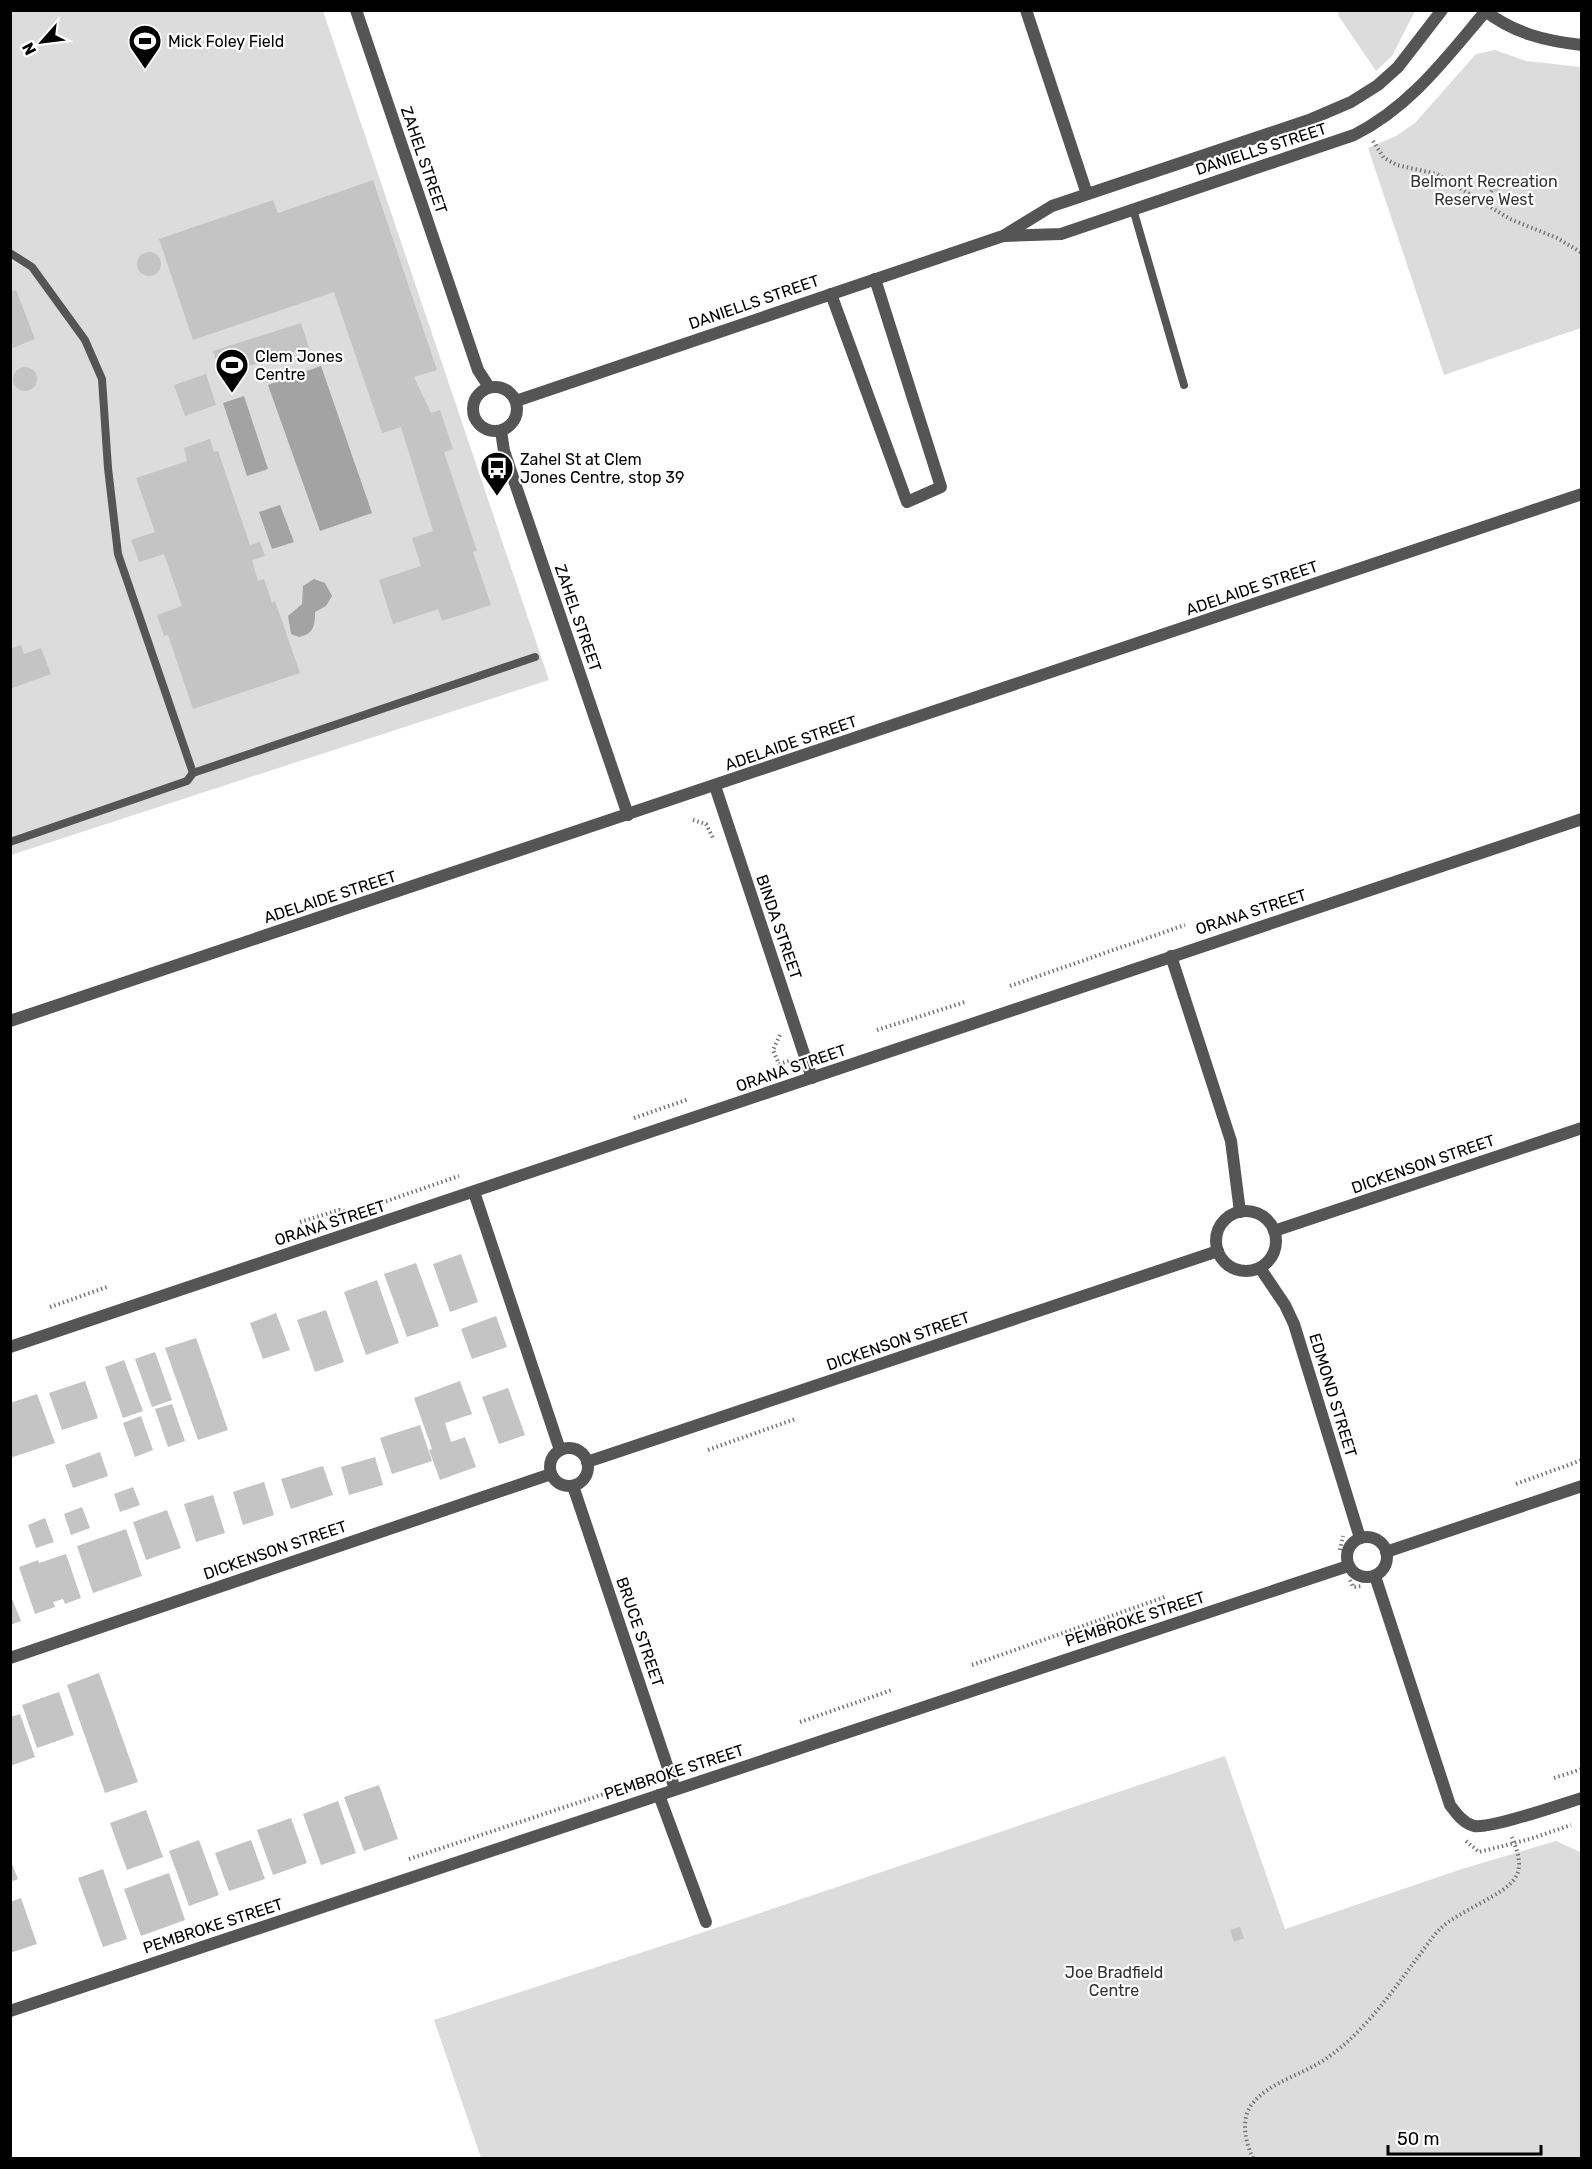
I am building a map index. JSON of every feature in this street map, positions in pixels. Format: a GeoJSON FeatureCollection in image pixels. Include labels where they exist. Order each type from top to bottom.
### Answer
{"type":"FeatureCollection","features":[{"type":"Feature","properties":{"kind":"street","name":"ZAHEL STREET"},"geometry":{"type":"LineString","coordinates":[[356,10],[478,370],[489,387]]}},
{"type":"Feature","properties":{"kind":"street"},"geometry":{"type":"LineString","coordinates":[[1026,10],[1087,194]]}},
{"type":"Feature","properties":{"kind":"street","name":"DANIELLS STREET"},"geometry":{"type":"LineString","coordinates":[[516,401],[1003,236],[1052,206],[1309,120],[1351,102],[1378,85],[1398,67],[1442,10]]}},
{"type":"Feature","properties":{"kind":"street","name":"DANIELLS STREET"},"geometry":{"type":"LineString","coordinates":[[1003,236],[1061,234],[1366,129],[1392,113],[1423,85],[1484,11],[1512,30],[1553,42],[1581,45]]}},
{"type":"Feature","properties":{"kind":"street"},"geometry":{"type":"LineString","coordinates":[[831,294],[907,502],[941,487],[875,279]]}},
{"type":"Feature","properties":{"kind":"street"},"geometry":{"type":"LineString","coordinates":[[500,386],[510,392],[516,401],[512,424],[501,430],[491,431],[482,427],[475,420],[472,410],[474,399],[480,391],[489,387],[500,386]]}},
{"type":"Feature","properties":{"kind":"street","name":"ZAHEL STREET"},"geometry":{"type":"LineString","coordinates":[[501,430],[504,451],[628,815]]}},
{"type":"Feature","properties":{"kind":"street","name":"ADELAIDE STREET"},"geometry":{"type":"LineString","coordinates":[[10,1022],[1581,494]]}},
{"type":"Feature","properties":{"kind":"street","name":"BINDA STREET"},"geometry":{"type":"LineString","coordinates":[[715,786],[812,1078]]}},
{"type":"Feature","properties":{"kind":"street","name":"ORANA STREET"},"geometry":{"type":"LineString","coordinates":[[10,1347],[1581,819]]}},
{"type":"Feature","properties":{"kind":"street"},"geometry":{"type":"LineString","coordinates":[[1171,956],[1231,1141],[1240,1212]]}},
{"type":"Feature","properties":{"kind":"street","name":"DICKENSON STREET"},"geometry":{"type":"LineString","coordinates":[[1274,1231],[1581,1128]]}},
{"type":"Feature","properties":{"kind":"street"},"geometry":{"type":"LineString","coordinates":[[474,1192],[560,1450]]}},
{"type":"Feature","properties":{"kind":"street"},"geometry":{"type":"LineString","coordinates":[[1240,1212],[1258,1214],[1267,1219],[1274,1231],[1275,1248],[1272,1257],[1260,1268],[1239,1270],[1224,1261],[1218,1251],[1217,1234],[1221,1225],[1228,1217],[1240,1212]]}},
{"type":"Feature","properties":{"kind":"street","name":"DICKENSON STREET"},"geometry":{"type":"LineString","coordinates":[[587,1462],[1218,1251]]}},
{"type":"Feature","properties":{"kind":"street","name":"EDMOND STREET"},"geometry":{"type":"LineString","coordinates":[[1260,1268],[1285,1305],[1294,1324],[1360,1538]]}},
{"type":"Feature","properties":{"kind":"street"},"geometry":{"type":"LineString","coordinates":[[573,1448],[579,1451],[587,1462],[584,1478],[573,1486],[561,1485],[551,1474],[552,1458],[560,1450],[573,1448]]}},
{"type":"Feature","properties":{"kind":"street","name":"DICKENSON STREET"},"geometry":{"type":"LineString","coordinates":[[10,1658],[551,1474]]}},
{"type":"Feature","properties":{"kind":"street","name":"BRUCE STREET"},"geometry":{"type":"LineString","coordinates":[[573,1486],[675,1789]]}},
{"type":"Feature","properties":{"kind":"street"},"geometry":{"type":"LineString","coordinates":[[1386,1552],[1581,1486]]}},
{"type":"Feature","properties":{"kind":"street"},"geometry":{"type":"LineString","coordinates":[[1360,1538],[1379,1541],[1386,1552],[1385,1566],[1376,1575],[1363,1577],[1348,1566],[1346,1559],[1349,1546],[1360,1538]]}},
{"type":"Feature","properties":{"kind":"street","name":"PEMBROKE STREET"},"geometry":{"type":"LineString","coordinates":[[10,2011],[1348,1566]]}},
{"type":"Feature","properties":{"kind":"street"},"geometry":{"type":"LineString","coordinates":[[1376,1575],[1450,1804],[1462,1820],[1475,1826],[1580,1801]]}},
{"type":"Feature","properties":{"kind":"street"},"geometry":{"type":"LineString","coordinates":[[659,1795],[706,1922]]}},
{"type":"Feature","properties":{"kind":"lane"},"geometry":{"type":"LineString","coordinates":[[1133,209],[1184,385]]}},
{"type":"Feature","properties":{"kind":"lane"},"geometry":{"type":"LineString","coordinates":[[10,253],[32,267],[79,331],[102,379],[108,468],[118,554],[193,773]]}},
{"type":"Feature","properties":{"kind":"lane"},"geometry":{"type":"LineString","coordinates":[[10,842],[187,781],[193,773],[535,657]]}},
{"type":"Feature","properties":{"kind":"path"},"geometry":{"type":"LineString","coordinates":[[1373,141],[1384,158],[1397,165],[1437,174],[1510,219],[1557,238],[1581,253]]}},
{"type":"Feature","properties":{"kind":"path"},"geometry":{"type":"LineString","coordinates":[[1485,204],[1492,190]]}},
{"type":"Feature","properties":{"kind":"path"},"geometry":{"type":"LineString","coordinates":[[693,820],[706,824],[716,848]]}},
{"type":"Feature","properties":{"kind":"path"},"geometry":{"type":"LineString","coordinates":[[1010,986],[1185,925]]}},
{"type":"Feature","properties":{"kind":"path"},"geometry":{"type":"LineString","coordinates":[[877,1030],[965,1002]]}},
{"type":"Feature","properties":{"kind":"path"},"geometry":{"type":"LineString","coordinates":[[777,1026],[780,1038],[773,1050],[779,1064],[789,1061]]}},
{"type":"Feature","properties":{"kind":"path"},"geometry":{"type":"LineString","coordinates":[[634,1118],[689,1099]]}},
{"type":"Feature","properties":{"kind":"path"},"geometry":{"type":"LineString","coordinates":[[300,1222],[339,1210],[352,1213],[459,1176]]}},
{"type":"Feature","properties":{"kind":"path"},"geometry":{"type":"LineString","coordinates":[[50,1307],[107,1287]]}},
{"type":"Feature","properties":{"kind":"path"},"geometry":{"type":"LineString","coordinates":[[708,1450],[795,1419]]}},
{"type":"Feature","properties":{"kind":"path"},"geometry":{"type":"LineString","coordinates":[[1516,1484],[1581,1460]]}},
{"type":"Feature","properties":{"kind":"path"},"geometry":{"type":"LineString","coordinates":[[1340,1550],[1343,1534]]}},
{"type":"Feature","properties":{"kind":"path"},"geometry":{"type":"LineString","coordinates":[[972,1665],[1165,1597]]}},
{"type":"Feature","properties":{"kind":"path"},"geometry":{"type":"LineString","coordinates":[[800,1722],[892,1690]]}},
{"type":"Feature","properties":{"kind":"path"},"geometry":{"type":"LineString","coordinates":[[1554,1778],[1581,1769]]}},
{"type":"Feature","properties":{"kind":"path"},"geometry":{"type":"LineString","coordinates":[[409,1859],[652,1778]]}},
{"type":"Feature","properties":{"kind":"path"},"geometry":{"type":"LineString","coordinates":[[1253,2158],[1245,2134],[1245,2116],[1253,2103],[1265,2092],[1326,2060],[1352,2039],[1375,2014],[1440,1929],[1460,1913],[1515,1879],[1520,1867],[1506,1820]]}},
{"type":"Feature","properties":{"kind":"green space"},"geometry":{"type":"Polygon","coordinates":[[[1339,10],[1415,11],[1392,56],[1376,71],[1338,15],[1339,10]]]}},
{"type":"Feature","properties":{"kind":"green space","name":"Clem Jones Centre"},"geometry":{"type":"Polygon","coordinates":[[[10,11],[323,11],[549,680],[11,855],[10,11]]]}},
{"type":"Feature","properties":{"kind":"green space","name":"Belmont Recreation Reserve West"},"geometry":{"type":"Polygon","coordinates":[[[1495,50],[1526,61],[1581,67],[1581,328],[1444,375],[1368,148],[1396,136],[1415,123],[1476,54],[1495,50]]]}},
{"type":"Feature","properties":{"kind":"green space","name":"Joe Bradfield Centre"},"geometry":{"type":"Polygon","coordinates":[[[1225,1756],[1285,1929],[1462,1869],[1556,1841],[1580,1852],[1581,2158],[481,2158],[434,2020],[683,1939],[1225,1756]]]}},
{"type":"Feature","properties":{"kind":"shaded area"},"geometry":{"type":"Polygon","coordinates":[[[321,366],[372,513],[320,531],[268,385],[321,366]]]}},
{"type":"Feature","properties":{"kind":"shaded area"},"geometry":{"type":"Polygon","coordinates":[[[244,396],[268,469],[247,476],[223,403],[244,396]]]}},
{"type":"Feature","properties":{"kind":"shaded area"},"geometry":{"type":"Polygon","coordinates":[[[280,505],[294,542],[272,549],[259,512],[280,505]]]}},
{"type":"Feature","properties":{"kind":"shaded area"},"geometry":{"type":"Polygon","coordinates":[[[314,579],[325,583],[332,596],[326,606],[315,612],[311,631],[299,637],[291,634],[288,616],[302,604],[303,586],[314,579]]]}},
{"type":"Feature","properties":{"kind":"building"},"geometry":{"type":"Polygon","coordinates":[[[1491,177],[1503,182],[1499,193],[1487,188],[1491,177]]]}},
{"type":"Feature","properties":{"kind":"building"},"geometry":{"type":"Polygon","coordinates":[[[373,180],[437,370],[414,377],[431,413],[440,410],[453,449],[444,452],[477,551],[473,552],[491,605],[442,621],[438,609],[393,624],[379,580],[421,566],[412,538],[433,531],[401,427],[382,433],[334,292],[193,340],[159,239],[273,200],[278,213],[373,180]]]}},
{"type":"Feature","properties":{"kind":"building"},"geometry":{"type":"Polygon","coordinates":[[[149,252],[154,253],[160,259],[160,269],[154,275],[149,276],[144,275],[138,269],[137,264],[138,259],[144,253],[149,252]]]}},
{"type":"Feature","properties":{"kind":"building"},"geometry":{"type":"Polygon","coordinates":[[[16,290],[35,339],[10,349],[10,292],[16,290]]]}},
{"type":"Feature","properties":{"kind":"building"},"geometry":{"type":"Polygon","coordinates":[[[301,323],[309,347],[221,375],[213,351],[301,323]]]}},
{"type":"Feature","properties":{"kind":"building"},"geometry":{"type":"Polygon","coordinates":[[[25,367],[30,368],[36,374],[36,384],[30,390],[25,391],[20,390],[14,384],[13,379],[14,374],[20,368],[25,367]]]}},
{"type":"Feature","properties":{"kind":"building"},"geometry":{"type":"Polygon","coordinates":[[[206,374],[216,405],[185,416],[174,385],[206,374]]]}},
{"type":"Feature","properties":{"kind":"building"},"geometry":{"type":"Polygon","coordinates":[[[210,439],[214,452],[218,451],[250,545],[260,542],[265,556],[252,560],[258,581],[264,579],[272,603],[275,601],[300,673],[193,709],[168,635],[164,636],[157,615],[182,606],[164,554],[139,562],[131,540],[155,532],[136,478],[187,461],[184,448],[210,439]]]}},
{"type":"Feature","properties":{"kind":"building"},"geometry":{"type":"Polygon","coordinates":[[[21,645],[24,654],[41,648],[51,674],[10,689],[10,649],[21,645]]]}},
{"type":"Feature","properties":{"kind":"building"},"geometry":{"type":"Polygon","coordinates":[[[461,1254],[478,1302],[450,1312],[433,1264],[461,1254]]]}},
{"type":"Feature","properties":{"kind":"building"},"geometry":{"type":"Polygon","coordinates":[[[416,1263],[439,1326],[407,1337],[384,1274],[416,1263]]]}},
{"type":"Feature","properties":{"kind":"building"},"geometry":{"type":"Polygon","coordinates":[[[377,1280],[399,1343],[366,1355],[344,1292],[377,1280]]]}},
{"type":"Feature","properties":{"kind":"building"},"geometry":{"type":"Polygon","coordinates":[[[326,1310],[344,1362],[315,1372],[297,1320],[326,1310]]]}},
{"type":"Feature","properties":{"kind":"building"},"geometry":{"type":"Polygon","coordinates":[[[276,1313],[290,1350],[263,1359],[250,1323],[276,1313]]]}},
{"type":"Feature","properties":{"kind":"building"},"geometry":{"type":"Polygon","coordinates":[[[496,1316],[507,1347],[472,1359],[461,1329],[496,1316]]]}},
{"type":"Feature","properties":{"kind":"building"},"geometry":{"type":"Polygon","coordinates":[[[196,1338],[228,1430],[198,1440],[165,1348],[196,1338]]]}},
{"type":"Feature","properties":{"kind":"building"},"geometry":{"type":"Polygon","coordinates":[[[155,1352],[172,1400],[152,1407],[135,1359],[155,1352]]]}},
{"type":"Feature","properties":{"kind":"building"},"geometry":{"type":"Polygon","coordinates":[[[124,1360],[143,1411],[123,1418],[105,1367],[124,1360]]]}},
{"type":"Feature","properties":{"kind":"building"},"geometry":{"type":"Polygon","coordinates":[[[85,1381],[98,1418],[62,1430],[49,1393],[85,1381]]]}},
{"type":"Feature","properties":{"kind":"building"},"geometry":{"type":"Polygon","coordinates":[[[460,1381],[472,1414],[445,1423],[451,1442],[465,1437],[476,1467],[440,1480],[414,1398],[460,1381]]]}},
{"type":"Feature","properties":{"kind":"building"},"geometry":{"type":"Polygon","coordinates":[[[508,1388],[525,1435],[499,1444],[482,1397],[508,1388]]]}},
{"type":"Feature","properties":{"kind":"building"},"geometry":{"type":"Polygon","coordinates":[[[37,1394],[55,1443],[10,1458],[10,1403],[37,1394]]]}},
{"type":"Feature","properties":{"kind":"building"},"geometry":{"type":"Polygon","coordinates":[[[172,1404],[185,1441],[168,1447],[155,1409],[172,1404]]]}},
{"type":"Feature","properties":{"kind":"building"},"geometry":{"type":"Polygon","coordinates":[[[141,1416],[153,1450],[135,1457],[123,1423],[141,1416]]]}},
{"type":"Feature","properties":{"kind":"building"},"geometry":{"type":"Polygon","coordinates":[[[420,1425],[432,1461],[392,1474],[380,1438],[420,1425]]]}},
{"type":"Feature","properties":{"kind":"building"},"geometry":{"type":"Polygon","coordinates":[[[100,1452],[108,1476],[73,1488],[65,1465],[100,1452]]]}},
{"type":"Feature","properties":{"kind":"building"},"geometry":{"type":"Polygon","coordinates":[[[375,1457],[383,1485],[349,1495],[341,1467],[375,1457]]]}},
{"type":"Feature","properties":{"kind":"building"},"geometry":{"type":"Polygon","coordinates":[[[323,1466],[333,1495],[291,1509],[281,1479],[323,1466]]]}},
{"type":"Feature","properties":{"kind":"building"},"geometry":{"type":"Polygon","coordinates":[[[264,1482],[274,1515],[243,1525],[233,1492],[264,1482]]]}},
{"type":"Feature","properties":{"kind":"building"},"geometry":{"type":"Polygon","coordinates":[[[133,1487],[140,1505],[120,1512],[114,1494],[133,1487]]]}},
{"type":"Feature","properties":{"kind":"building"},"geometry":{"type":"Polygon","coordinates":[[[213,1495],[225,1533],[196,1542],[184,1504],[213,1495]]]}},
{"type":"Feature","properties":{"kind":"building"},"geometry":{"type":"Polygon","coordinates":[[[82,1507],[90,1528],[71,1535],[64,1514],[82,1507]]]}},
{"type":"Feature","properties":{"kind":"building"},"geometry":{"type":"Polygon","coordinates":[[[167,1510],[181,1548],[146,1560],[133,1522],[167,1510]]]}},
{"type":"Feature","properties":{"kind":"building"},"geometry":{"type":"Polygon","coordinates":[[[45,1518],[54,1542],[36,1548],[28,1525],[45,1518]]]}},
{"type":"Feature","properties":{"kind":"building"},"geometry":{"type":"Polygon","coordinates":[[[126,1529],[142,1576],[93,1593],[77,1546],[126,1529]]]}},
{"type":"Feature","properties":{"kind":"building"},"geometry":{"type":"Polygon","coordinates":[[[66,1554],[81,1598],[65,1604],[63,1599],[53,1602],[55,1607],[35,1614],[19,1567],[66,1554]]]}},
{"type":"Feature","properties":{"kind":"building"},"geometry":{"type":"Polygon","coordinates":[[[10,1594],[21,1621],[10,1625],[10,1594]]]}},
{"type":"Feature","properties":{"kind":"building"},"geometry":{"type":"Polygon","coordinates":[[[99,1673],[138,1782],[105,1793],[67,1685],[99,1673]]]}},
{"type":"Feature","properties":{"kind":"building"},"geometry":{"type":"Polygon","coordinates":[[[59,1692],[74,1735],[37,1748],[22,1705],[59,1692]]]}},
{"type":"Feature","properties":{"kind":"building"},"geometry":{"type":"Polygon","coordinates":[[[20,1714],[35,1757],[10,1766],[10,1717],[20,1714]]]}},
{"type":"Feature","properties":{"kind":"building"},"geometry":{"type":"Polygon","coordinates":[[[379,1785],[398,1839],[364,1851],[344,1797],[379,1785]]]}},
{"type":"Feature","properties":{"kind":"building"},"geometry":{"type":"Polygon","coordinates":[[[338,1801],[356,1853],[321,1865],[303,1814],[338,1801]]]}},
{"type":"Feature","properties":{"kind":"building"},"geometry":{"type":"Polygon","coordinates":[[[146,1810],[163,1857],[127,1870],[110,1823],[146,1810]]]}},
{"type":"Feature","properties":{"kind":"building"},"geometry":{"type":"Polygon","coordinates":[[[291,1818],[307,1863],[273,1875],[257,1830],[291,1818]]]}},
{"type":"Feature","properties":{"kind":"building"},"geometry":{"type":"Polygon","coordinates":[[[199,1840],[219,1895],[189,1906],[169,1851],[199,1840]]]}},
{"type":"Feature","properties":{"kind":"building"},"geometry":{"type":"Polygon","coordinates":[[[251,1840],[265,1879],[229,1891],[215,1853],[251,1840]]]}},
{"type":"Feature","properties":{"kind":"building"},"geometry":{"type":"Polygon","coordinates":[[[10,1859],[18,1879],[10,1882],[10,1859]]]}},
{"type":"Feature","properties":{"kind":"building"},"geometry":{"type":"Polygon","coordinates":[[[103,1869],[127,1939],[103,1947],[78,1878],[103,1869]]]}},
{"type":"Feature","properties":{"kind":"building"},"geometry":{"type":"Polygon","coordinates":[[[169,1873],[185,1920],[141,1936],[124,1889],[169,1873]]]}},
{"type":"Feature","properties":{"kind":"building"},"geometry":{"type":"Polygon","coordinates":[[[21,1898],[37,1944],[10,1953],[10,1902],[21,1898]]]}},
{"type":"Feature","properties":{"kind":"building"},"geometry":{"type":"Polygon","coordinates":[[[1240,1927],[1244,1938],[1234,1942],[1230,1930],[1240,1927]]]}},
{"type":"Feature","properties":{"kind":"place","name":"Mick Foley Field"},"geometry":{"type":"Point","coordinates":[145,70]}},
{"type":"Feature","properties":{"kind":"place","name":"Clem Jones Centre"},"geometry":{"type":"Point","coordinates":[232,394]}},
{"type":"Feature","properties":{"kind":"place","name":"Zahel St at Clem Jones Centre, stop 39"},"geometry":{"type":"Point","coordinates":[497,497]}}]}
